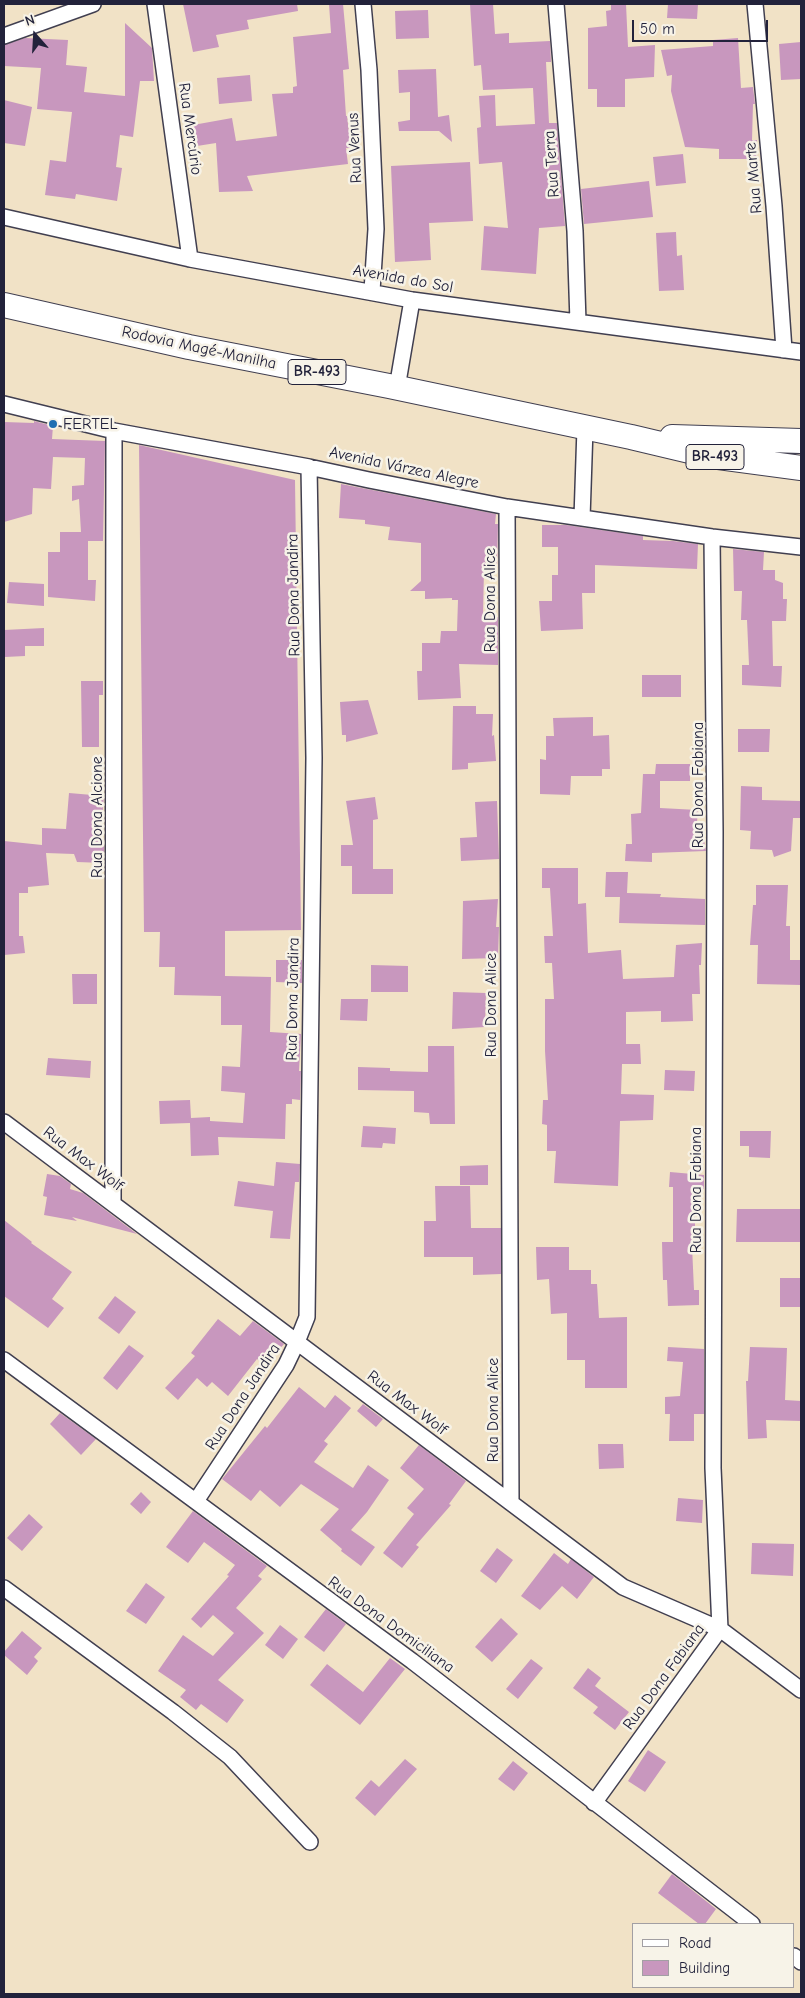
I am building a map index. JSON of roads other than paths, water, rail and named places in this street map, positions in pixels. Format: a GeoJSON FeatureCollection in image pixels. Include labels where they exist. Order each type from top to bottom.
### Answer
{"type":"FeatureCollection","features":[{"type":"Feature","properties":{"kind":"highway","name":"Rodovia Magé-Manilha"},"geometry":{"type":"LineString","coordinates":[[4,305],[189,347],[397,388],[631,437],[711,456],[801,468]]}},
{"type":"Feature","properties":{"kind":"highway","name":"Rodovia Magé-Manilha"},"geometry":{"type":"LineString","coordinates":[[631,437],[801,441]]}},
{"type":"Feature","properties":{"kind":"street"},"geometry":{"type":"LineString","coordinates":[[4,36],[93,4]]}},
{"type":"Feature","properties":{"kind":"street","name":"Rua Mercúrio"},"geometry":{"type":"LineString","coordinates":[[155,4],[190,259]]}},
{"type":"Feature","properties":{"kind":"street","name":"Rua Venus"},"geometry":{"type":"LineString","coordinates":[[363,4],[369,70],[376,229],[372,292]]}},
{"type":"Feature","properties":{"kind":"street","name":"Rua Terra"},"geometry":{"type":"LineString","coordinates":[[556,4],[574,222],[578,322]]}},
{"type":"Feature","properties":{"kind":"street","name":"Rua Marte"},"geometry":{"type":"LineString","coordinates":[[755,4],[774,206],[784,350]]}},
{"type":"Feature","properties":{"kind":"street","name":"Avenida do Sol"},"geometry":{"type":"LineString","coordinates":[[4,217],[190,259],[412,300],[801,352]]}},
{"type":"Feature","properties":{"kind":"street"},"geometry":{"type":"LineString","coordinates":[[397,388],[412,300]]}},
{"type":"Feature","properties":{"kind":"street","name":"Avenida Várzea Alegre"},"geometry":{"type":"LineString","coordinates":[[4,404],[114,431],[309,466],[369,480],[507,507],[712,537],[801,547]]}},
{"type":"Feature","properties":{"kind":"street"},"geometry":{"type":"LineString","coordinates":[[582,518],[585,428]]}},
{"type":"Feature","properties":{"kind":"street","name":"Rua Dona Alcione"},"geometry":{"type":"LineString","coordinates":[[113,1204],[114,431]]}},
{"type":"Feature","properties":{"kind":"street","name":"Rua Dona Jandira"},"geometry":{"type":"LineString","coordinates":[[196,1501],[286,1365],[307,1316],[314,798],[309,466]]}},
{"type":"Feature","properties":{"kind":"street","name":"Rua Dona Alice"},"geometry":{"type":"LineString","coordinates":[[507,507],[511,1503]]}},
{"type":"Feature","properties":{"kind":"street","name":"Rua Dona Fabiana"},"geometry":{"type":"LineString","coordinates":[[594,1803],[720,1629],[713,1468],[715,812],[712,537]]}},
{"type":"Feature","properties":{"kind":"street","name":"Rua Max Wolf"},"geometry":{"type":"LineString","coordinates":[[4,1122],[624,1587],[720,1629],[801,1690]]}},
{"type":"Feature","properties":{"kind":"street","name":"Rua Dona Domiciliana"},"geometry":{"type":"LineString","coordinates":[[4,1360],[412,1661],[751,1923]]}},
{"type":"Feature","properties":{"kind":"street"},"geometry":{"type":"LineString","coordinates":[[4,1588],[173,1712],[230,1758],[310,1842]]}},
{"type":"Feature","properties":{"kind":"place","name":"FERTEL"},"geometry":{"type":"Point","coordinates":[53,424]}}]}
